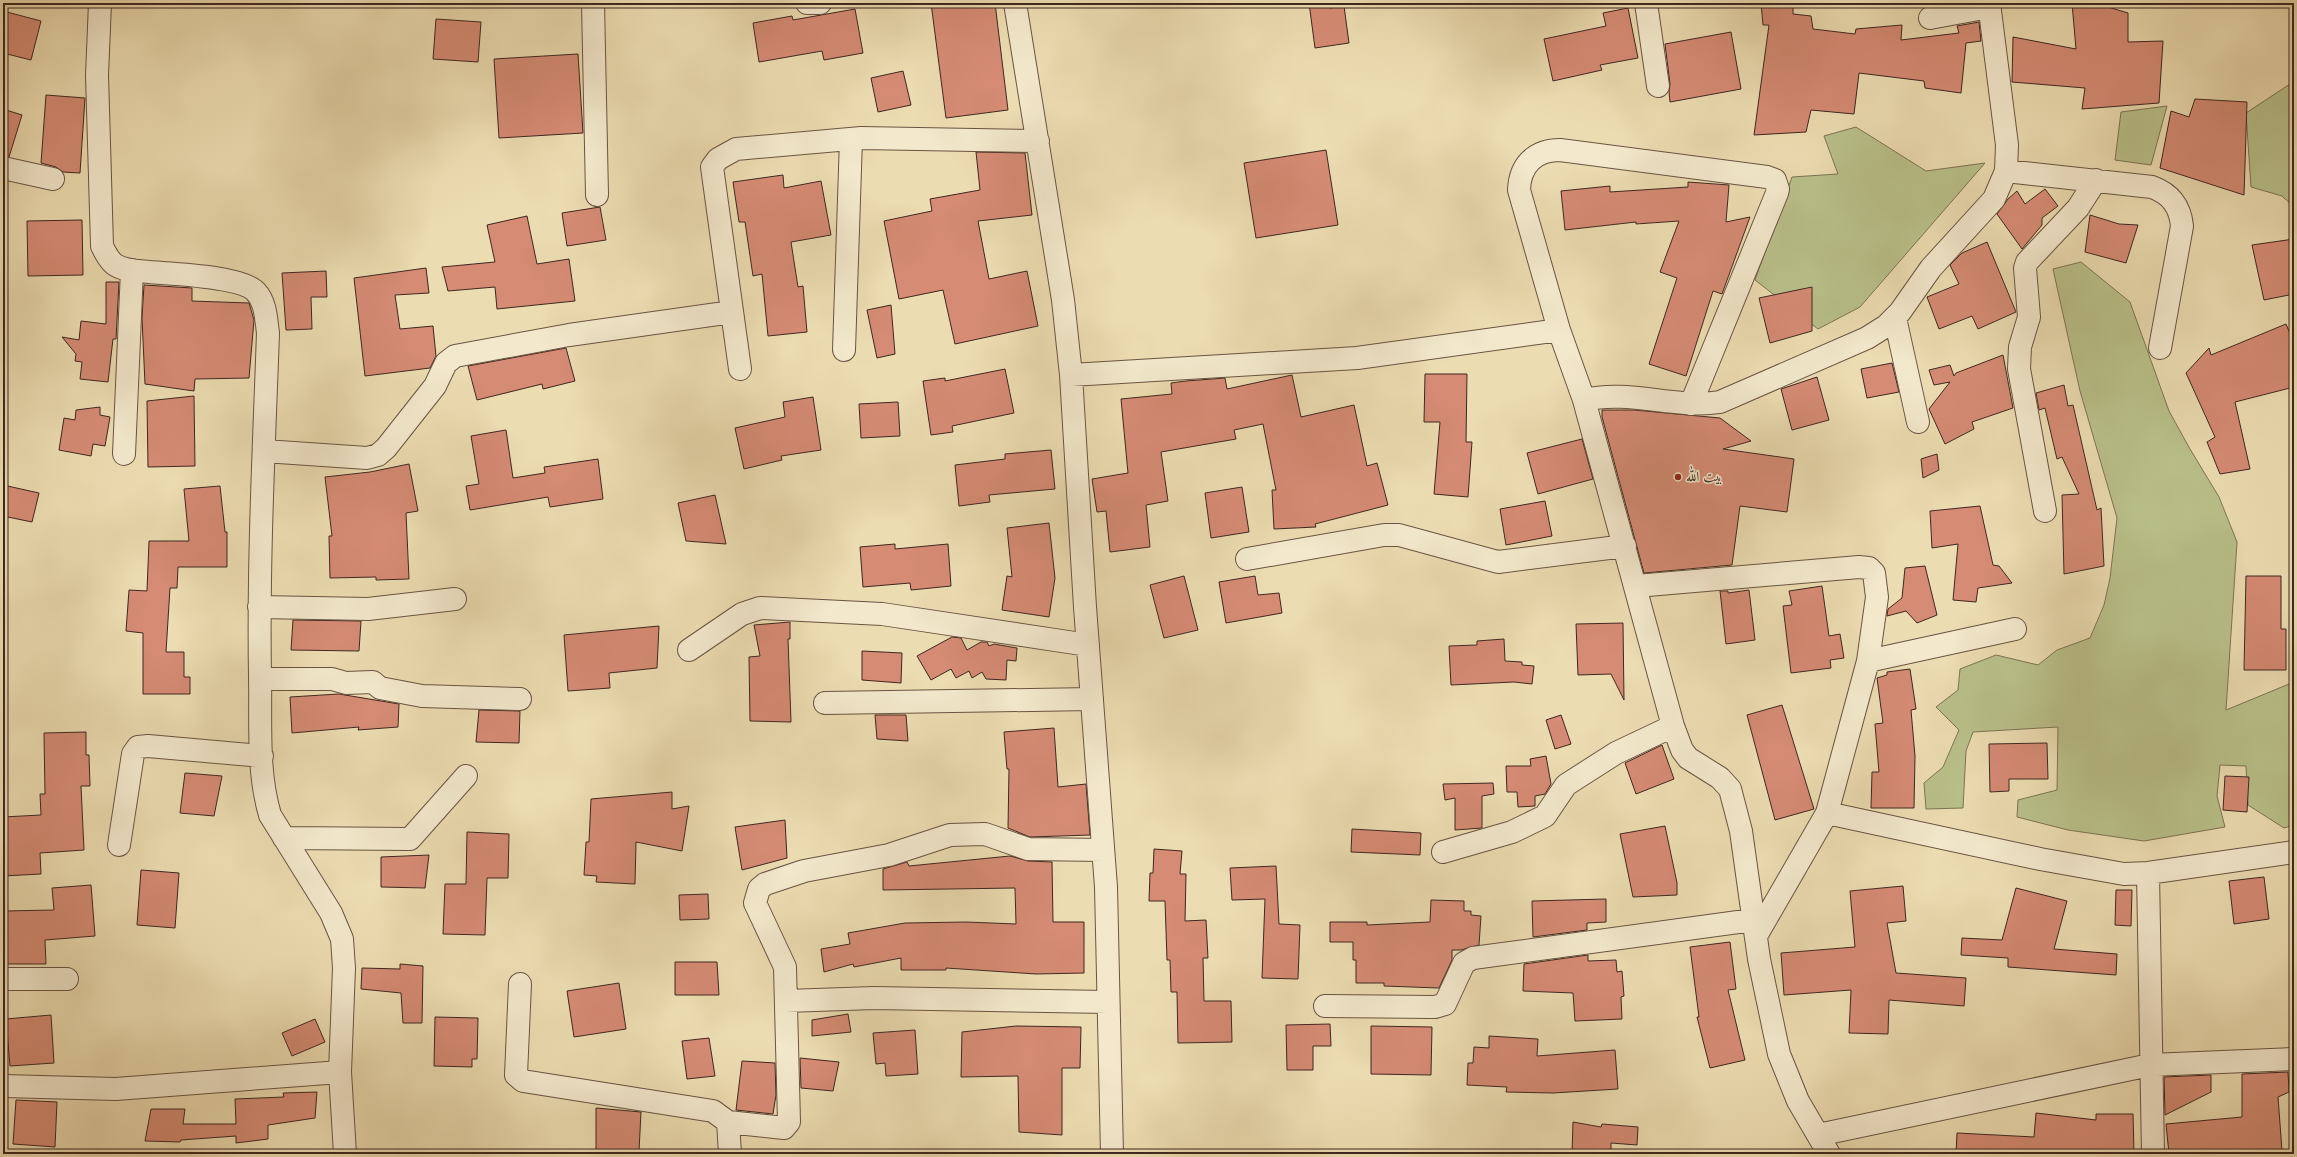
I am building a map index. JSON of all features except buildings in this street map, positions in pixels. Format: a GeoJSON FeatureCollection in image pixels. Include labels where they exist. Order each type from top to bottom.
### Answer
{"type":"FeatureCollection","features":[{"type":"Feature","properties":{"kind":"street"},"geometry":{"type":"LineString","coordinates":[[100,3],[97,75],[102,246],[115,264],[132,270],[220,279],[244,283],[256,291],[263,303],[268,332],[259,607],[262,756],[265,798],[270,816],[331,913],[342,939],[344,968],[340,1072],[345,1154]]}},
{"type":"Feature","properties":{"kind":"street"},"geometry":{"type":"LineString","coordinates":[[593,3],[597,195]]}},
{"type":"Feature","properties":{"kind":"street"},"geometry":{"type":"LineString","coordinates":[[807,3],[820,3]]}},
{"type":"Feature","properties":{"kind":"street"},"geometry":{"type":"LineString","coordinates":[[1015,3],[1063,300],[1071,375],[1103,850],[1112,1154]]}},
{"type":"Feature","properties":{"kind":"street"},"geometry":{"type":"LineString","coordinates":[[1646,3],[1658,86]]}},
{"type":"Feature","properties":{"kind":"street"},"geometry":{"type":"LineString","coordinates":[[1584,400],[1612,396],[1691,404],[1710,404],[1729,400],[1867,338],[1895,318],[1931,268],[1994,199],[2006,171],[2007,145],[1989,5],[1930,18]]}},
{"type":"Feature","properties":{"kind":"street"},"geometry":{"type":"LineString","coordinates":[[740,368],[712,168],[715,163],[726,154],[736,149],[851,139],[1038,141]]}},
{"type":"Feature","properties":{"kind":"street"},"geometry":{"type":"LineString","coordinates":[[844,350],[851,139]]}},
{"type":"Feature","properties":{"kind":"street"},"geometry":{"type":"LineString","coordinates":[[1691,404],[1777,193],[1778,184],[1772,178],[1560,150],[1549,150],[1539,153],[1523,168],[1519,179],[1518,190],[1559,330],[1584,400],[1626,546],[1673,726],[1682,750],[1688,758],[1720,778],[1730,789],[1741,831],[1754,928],[1779,1054],[1798,1101],[1829,1154]]}},
{"type":"Feature","properties":{"kind":"street"},"geometry":{"type":"LineString","coordinates":[[3,168],[53,179]]}},
{"type":"Feature","properties":{"kind":"street"},"geometry":{"type":"LineString","coordinates":[[2006,171],[2152,187],[2162,191],[2170,197],[2181,216],[2181,237],[2160,348]]}},
{"type":"Feature","properties":{"kind":"street"},"geometry":{"type":"LineString","coordinates":[[2045,511],[2019,369],[2020,347],[2029,317],[2025,268],[2033,254],[2078,208],[2096,180]]}},
{"type":"Feature","properties":{"kind":"street"},"geometry":{"type":"LineString","coordinates":[[124,454],[132,270]]}},
{"type":"Feature","properties":{"kind":"street"},"geometry":{"type":"LineString","coordinates":[[264,451],[367,458],[378,455],[386,448],[435,386],[446,363],[456,356],[569,335],[732,312]]}},
{"type":"Feature","properties":{"kind":"street"},"geometry":{"type":"LineString","coordinates":[[1895,318],[1918,422]]}},
{"type":"Feature","properties":{"kind":"street"},"geometry":{"type":"LineString","coordinates":[[1071,375],[1357,358],[1559,330]]}},
{"type":"Feature","properties":{"kind":"street"},"geometry":{"type":"LineString","coordinates":[[1247,558],[1384,535],[1399,535],[1498,562],[1626,546]]}},
{"type":"Feature","properties":{"kind":"street"},"geometry":{"type":"LineString","coordinates":[[1636,586],[1859,567],[1869,568],[1874,572],[1877,586],[1868,661],[1827,813],[1754,928]]}},
{"type":"Feature","properties":{"kind":"street"},"geometry":{"type":"LineString","coordinates":[[259,607],[368,609],[455,599]]}},
{"type":"Feature","properties":{"kind":"street"},"geometry":{"type":"LineString","coordinates":[[689,650],[742,614],[760,608],[882,614],[1088,645]]}},
{"type":"Feature","properties":{"kind":"street"},"geometry":{"type":"LineString","coordinates":[[1868,661],[2015,629]]}},
{"type":"Feature","properties":{"kind":"street"},"geometry":{"type":"LineString","coordinates":[[260,679],[332,679],[346,683],[373,682],[380,688],[422,696],[520,699]]}},
{"type":"Feature","properties":{"kind":"street"},"geometry":{"type":"LineString","coordinates":[[825,703],[1092,699]]}},
{"type":"Feature","properties":{"kind":"street"},"geometry":{"type":"LineString","coordinates":[[1443,852],[1512,832],[1545,816],[1566,785],[1616,753],[1673,726]]}},
{"type":"Feature","properties":{"kind":"street"},"geometry":{"type":"LineString","coordinates":[[119,845],[133,754],[138,747],[148,746],[262,756]]}},
{"type":"Feature","properties":{"kind":"street"},"geometry":{"type":"LineString","coordinates":[[284,838],[410,839],[466,776]]}},
{"type":"Feature","properties":{"kind":"street"},"geometry":{"type":"LineString","coordinates":[[1827,813],[2040,859],[2124,874],[2148,873],[2294,852]]}},
{"type":"Feature","properties":{"kind":"street"},"geometry":{"type":"LineString","coordinates":[[520,984],[516,1075],[523,1081],[713,1111],[728,1122],[784,1128],[789,1122],[784,961],[755,903],[759,889],[765,884],[804,871],[889,855],[950,835],[964,833],[985,834],[1028,849],[1103,850]]}},
{"type":"Feature","properties":{"kind":"street"},"geometry":{"type":"LineString","coordinates":[[2148,873],[2150,1066],[2153,1154]]}},
{"type":"Feature","properties":{"kind":"street"},"geometry":{"type":"LineString","coordinates":[[1325,1006],[1435,1007],[1445,1004],[1464,963],[1473,958],[1754,928]]}},
{"type":"Feature","properties":{"kind":"street"},"geometry":{"type":"LineString","coordinates":[[3,979],[67,979]]}},
{"type":"Feature","properties":{"kind":"street"},"geometry":{"type":"LineString","coordinates":[[786,1001],[882,998],[1108,1002]]}},
{"type":"Feature","properties":{"kind":"street"},"geometry":{"type":"LineString","coordinates":[[1818,1134],[2150,1066],[2294,1059]]}},
{"type":"Feature","properties":{"kind":"street"},"geometry":{"type":"LineString","coordinates":[[3,1086],[116,1090],[340,1072]]}},
{"type":"Feature","properties":{"kind":"street"},"geometry":{"type":"LineString","coordinates":[[728,1122],[730,1154]]}},
{"type":"Feature","properties":{"kind":"green space"},"geometry":{"type":"Polygon","coordinates":[[[2290,84],[2294,105],[2294,207],[2282,196],[2251,187],[2246,113],[2290,84]]]}},
{"type":"Feature","properties":{"kind":"green space"},"geometry":{"type":"Polygon","coordinates":[[[2167,106],[2151,165],[2115,160],[2121,112],[2167,106]]]}},
{"type":"Feature","properties":{"kind":"green space"},"geometry":{"type":"Polygon","coordinates":[[[1856,127],[1926,171],[1985,163],[1860,307],[1818,329],[1755,280],[1792,177],[1838,174],[1824,136],[1856,127]]]}},
{"type":"Feature","properties":{"kind":"green space"},"geometry":{"type":"Polygon","coordinates":[[[2081,262],[2130,302],[2169,411],[2219,497],[2237,542],[2226,710],[2294,682],[2294,825],[2284,828],[2248,805],[2246,766],[2220,765],[2217,796],[2225,827],[2144,841],[2068,830],[2017,817],[2018,800],[2057,790],[2058,727],[1973,732],[1966,751],[1963,808],[1926,809],[1924,783],[1943,767],[1959,730],[1936,707],[1958,690],[1960,669],[1996,655],[2038,665],[2057,650],[2090,638],[2104,605],[2110,578],[2117,518],[2080,391],[2053,269],[2081,262]]]}},
{"type":"Feature","properties":{"kind":"place","name":"بيت الله"},"geometry":{"type":"Point","coordinates":[1678,477]}}]}
